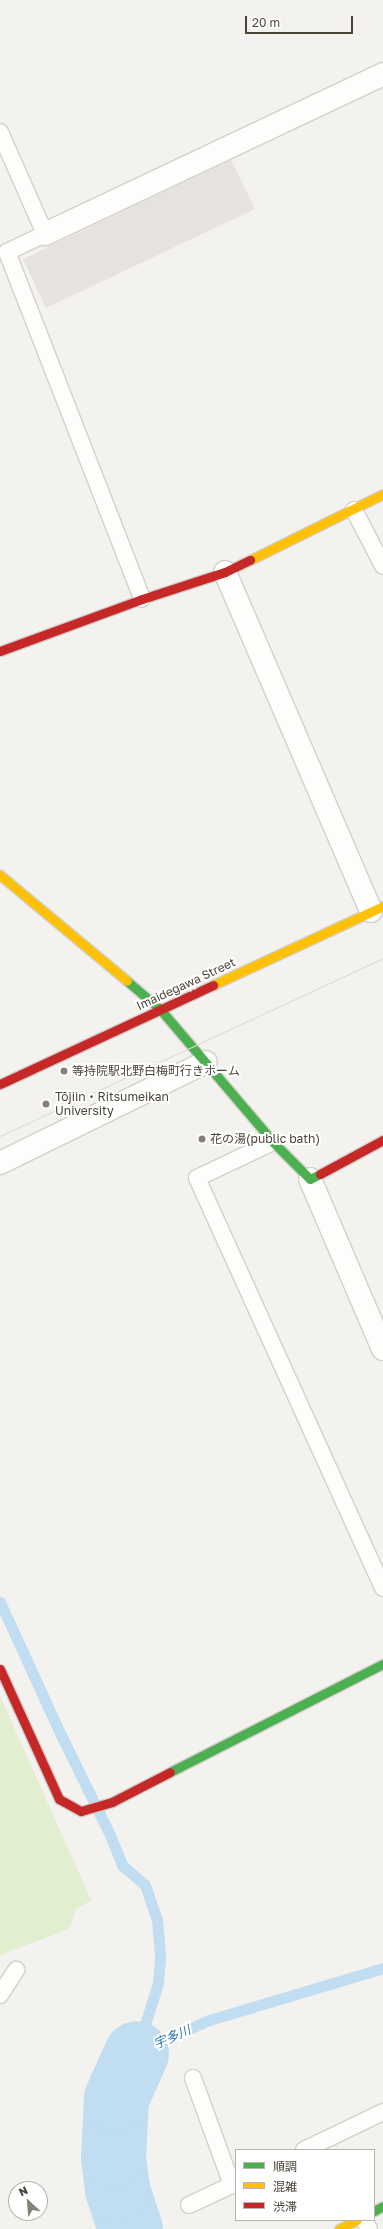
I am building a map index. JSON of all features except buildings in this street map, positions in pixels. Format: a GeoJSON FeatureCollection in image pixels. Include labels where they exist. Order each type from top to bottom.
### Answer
{"type":"FeatureCollection","features":[{"type":"Feature","properties":{"kind":"street"},"geometry":{"type":"LineString","coordinates":[[45,234],[383,74]]}},
{"type":"Feature","properties":{"kind":"street"},"geometry":{"type":"LineString","coordinates":[[0,651],[142,599],[226,572],[354,510],[383,494]]}},
{"type":"Feature","properties":{"kind":"street"},"geometry":{"type":"LineString","coordinates":[[226,572],[377,908]]}},
{"type":"Feature","properties":{"kind":"street"},"geometry":{"type":"LineString","coordinates":[[0,875],[160,1010],[273,1142],[310,1179],[383,1349]]}},
{"type":"Feature","properties":{"kind":"street","name":"Imaidegawa Street"},"geometry":{"type":"LineString","coordinates":[[0,1084],[377,908]]}},
{"type":"Feature","properties":{"kind":"street"},"geometry":{"type":"LineString","coordinates":[[0,1163],[206,1062]]}},
{"type":"Feature","properties":{"kind":"street"},"geometry":{"type":"LineString","coordinates":[[310,1179],[383,1140]]}},
{"type":"Feature","properties":{"kind":"street"},"geometry":{"type":"LineString","coordinates":[[0,1669],[59,1800],[81,1811],[112,1802],[383,1664]]}},
{"type":"Feature","properties":{"kind":"street"},"geometry":{"type":"LineString","coordinates":[[339,2229],[355,2221]]}},
{"type":"Feature","properties":{"kind":"lane"},"geometry":{"type":"LineString","coordinates":[[0,132],[45,234],[7,252],[142,599]]}},
{"type":"Feature","properties":{"kind":"lane"},"geometry":{"type":"LineString","coordinates":[[354,510],[383,566]]}},
{"type":"Feature","properties":{"kind":"lane"},"geometry":{"type":"LineString","coordinates":[[273,1142],[197,1178],[383,1588]]}},
{"type":"Feature","properties":{"kind":"lane"},"geometry":{"type":"LineString","coordinates":[[0,1995],[16,1970]]}},
{"type":"Feature","properties":{"kind":"lane"},"geometry":{"type":"LineString","coordinates":[[189,2205],[234,2184],[193,2078]]}},
{"type":"Feature","properties":{"kind":"lane"},"geometry":{"type":"LineString","coordinates":[[306,2149],[383,2112]]}},
{"type":"Feature","properties":{"kind":"green space"},"geometry":{"type":"Polygon","coordinates":[[[0,1696],[91,1900],[76,1910],[69,1929],[0,1955],[0,1696]]]}},
{"type":"Feature","properties":{"kind":"shaded area"},"geometry":{"type":"Polygon","coordinates":[[[231,160],[255,209],[46,308],[23,259],[231,160]]]}},
{"type":"Feature","properties":{"kind":"waterway"},"geometry":{"type":"LineString","coordinates":[[0,1602],[61,1735],[110,1835],[122,1865],[145,1885],[157,1920],[160,1958],[158,1983],[136,2053]]}},
{"type":"Feature","properties":{"kind":"waterway","name":"宇多川"},"geometry":{"type":"LineString","coordinates":[[136,2053],[209,2020],[383,1968]]}},
{"type":"Feature","properties":{"kind":"waterway","name":"宇多川"},"geometry":{"type":"LineString","coordinates":[[130,2229],[117,2189],[113,2157],[116,2098],[136,2053]]}},
{"type":"Feature","properties":{"kind":"tram line"},"geometry":{"type":"LineString","coordinates":[[0,1136],[383,958]]}},
{"type":"Feature","properties":{"kind":"traffic: fast"},"geometry":{"type":"LineString","coordinates":[[127,981],[160,1009],[273,1142],[310,1179],[320,1174]]}},
{"type":"Feature","properties":{"kind":"traffic: fast"},"geometry":{"type":"LineString","coordinates":[[170,1772],[383,1664]]}},
{"type":"Feature","properties":{"kind":"traffic: fast"},"geometry":{"type":"LineString","coordinates":[[375,2210],[383,2206]]}},
{"type":"Feature","properties":{"kind":"traffic: slow"},"geometry":{"type":"LineString","coordinates":[[250,560],[383,494]]}},
{"type":"Feature","properties":{"kind":"traffic: slow"},"geometry":{"type":"LineString","coordinates":[[0,875],[127,981]]}},
{"type":"Feature","properties":{"kind":"traffic: slow"},"geometry":{"type":"LineString","coordinates":[[213,985],[383,906]]}},
{"type":"Feature","properties":{"kind":"traffic: slow"},"geometry":{"type":"LineString","coordinates":[[339,2229],[355,2221]]}},
{"type":"Feature","properties":{"kind":"traffic: jam"},"geometry":{"type":"LineString","coordinates":[[0,651],[142,599],[225,572],[250,560]]}},
{"type":"Feature","properties":{"kind":"traffic: jam"},"geometry":{"type":"LineString","coordinates":[[0,1084],[213,985]]}},
{"type":"Feature","properties":{"kind":"traffic: jam"},"geometry":{"type":"LineString","coordinates":[[320,1174],[383,1140]]}},
{"type":"Feature","properties":{"kind":"traffic: jam"},"geometry":{"type":"LineString","coordinates":[[0,1669],[59,1799],[81,1811],[112,1802],[170,1772]]}},
{"type":"Feature","properties":{"kind":"place","name":"等持院駅北野白梅町行きホーム"},"geometry":{"type":"Point","coordinates":[64,1071]}},
{"type":"Feature","properties":{"kind":"place","name":"Tōjiin・Ritsumeikan University"},"geometry":{"type":"Point","coordinates":[46,1104]}},
{"type":"Feature","properties":{"kind":"place","name":"花の湯(public bath)"},"geometry":{"type":"Point","coordinates":[202,1139]}}]}
